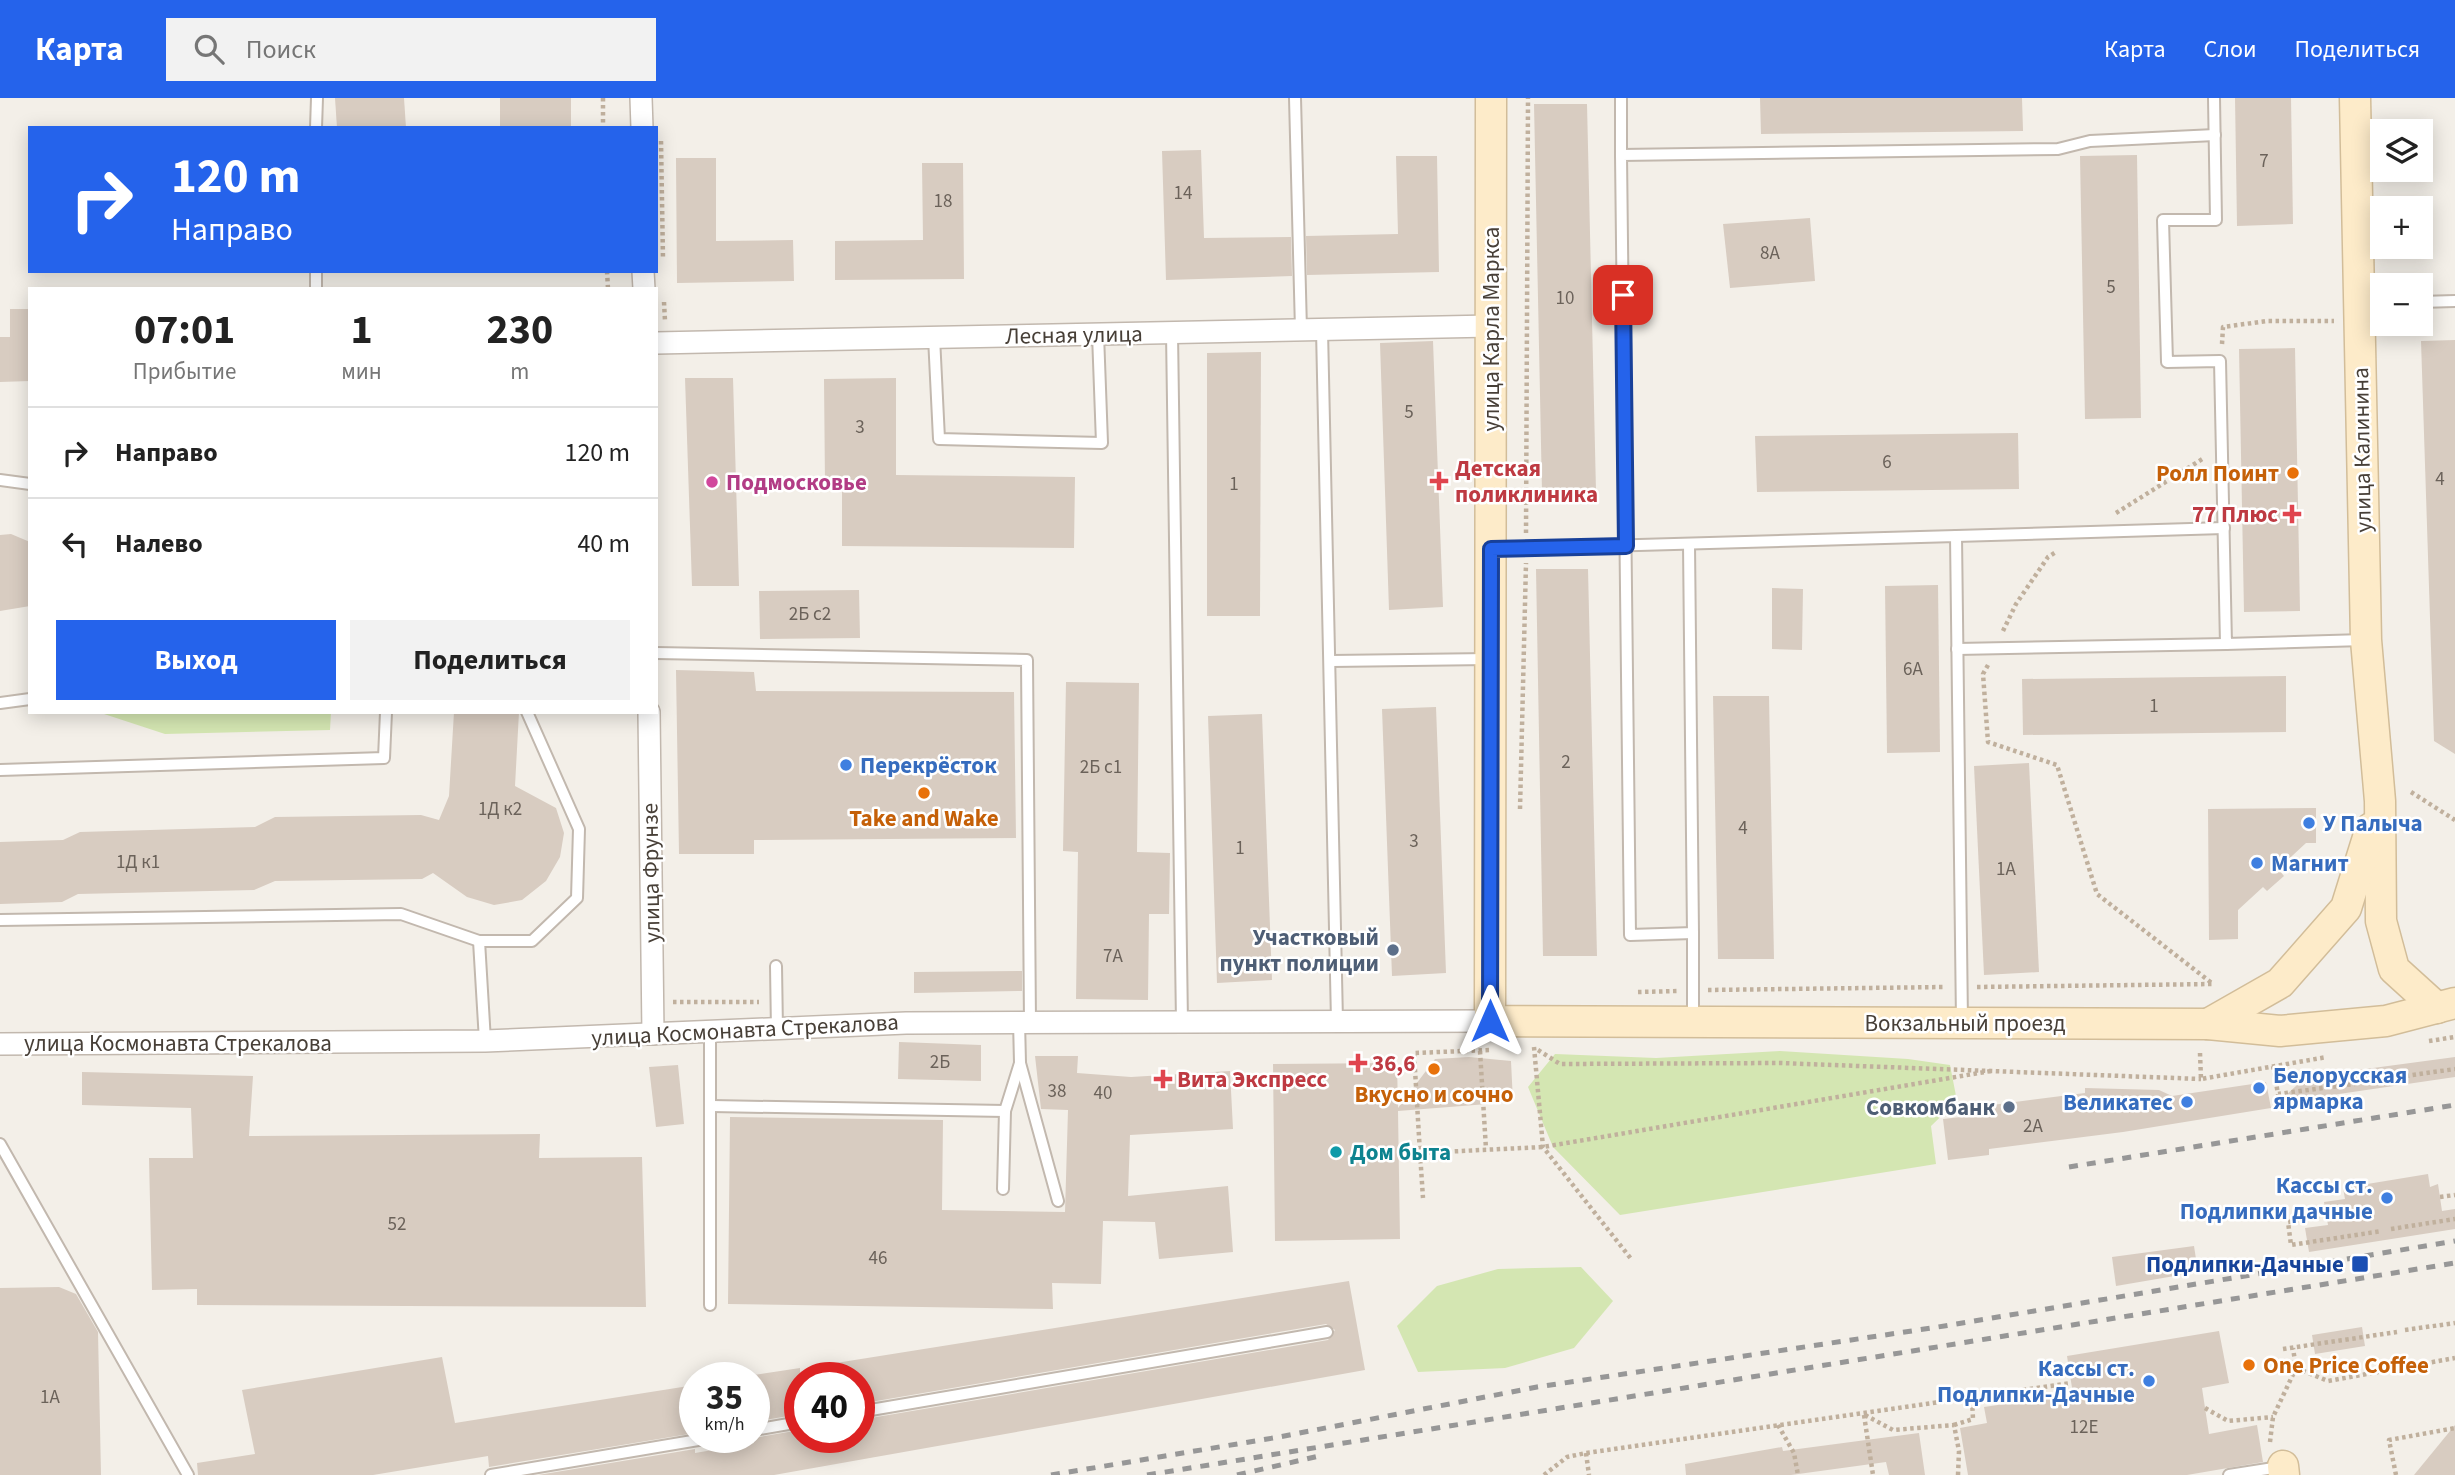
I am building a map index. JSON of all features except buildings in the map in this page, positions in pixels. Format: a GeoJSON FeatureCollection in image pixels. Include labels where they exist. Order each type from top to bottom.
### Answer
{"type":"FeatureCollection","features":[{"type":"Feature","properties":{"kind":"street"},"geometry":{"type":"LineString","coordinates":[[641,98],[642,126]]}},
{"type":"Feature","properties":{"kind":"street","name":"улица Карла Маркса"},"geometry":{"type":"LineString","coordinates":[[1491,98],[1492,1036]]}},
{"type":"Feature","properties":{"kind":"street","name":"улица Калинина"},"geometry":{"type":"LineString","coordinates":[[2355,98],[2366,639],[2380,801],[2381,921],[2394,969],[2446,1005]]}},
{"type":"Feature","properties":{"kind":"street","name":"Лесная улица"},"geometry":{"type":"LineString","coordinates":[[661,339],[934,337],[1491,326]]}},
{"type":"Feature","properties":{"kind":"street","name":"улица Фрунзе"},"geometry":{"type":"LineString","coordinates":[[649,714],[653,1034]]}},
{"type":"Feature","properties":{"kind":"street"},"geometry":{"type":"LineString","coordinates":[[2208,1024],[2280,982],[2346,908],[2380,801]]}},
{"type":"Feature","properties":{"kind":"street"},"geometry":{"type":"LineString","coordinates":[[2280,982],[2280,1031]]}},
{"type":"Feature","properties":{"kind":"street","name":"Вокзальный проезд"},"geometry":{"type":"LineString","coordinates":[[1492,1036],[1693,1022],[2208,1024],[2280,1031],[2386,1021],[2446,1005]]}},
{"type":"Feature","properties":{"kind":"street","name":"улица Космонавта Стрекалова"},"geometry":{"type":"LineString","coordinates":[[0,1044],[485,1041],[906,1023],[1182,1021],[1337,1021],[1492,1036]]}},
{"type":"Feature","properties":{"kind":"lane"},"geometry":{"type":"LineString","coordinates":[[317,98],[317,126]]}},
{"type":"Feature","properties":{"kind":"lane"},"geometry":{"type":"LineString","coordinates":[[1295,98],[1331,661],[1337,1021]]}},
{"type":"Feature","properties":{"kind":"lane"},"geometry":{"type":"LineString","coordinates":[[1621,98],[1630,935],[1693,933]]}},
{"type":"Feature","properties":{"kind":"lane"},"geometry":{"type":"LineString","coordinates":[[2214,98],[2216,220],[2163,220],[2167,362],[2220,361],[2226,643]]}},
{"type":"Feature","properties":{"kind":"lane"},"geometry":{"type":"LineString","coordinates":[[1621,155],[2058,149],[2090,141],[2215,135]]}},
{"type":"Feature","properties":{"kind":"lane"},"geometry":{"type":"LineString","coordinates":[[2433,302],[2455,301]]}},
{"type":"Feature","properties":{"kind":"lane"},"geometry":{"type":"LineString","coordinates":[[1172,333],[1182,1021]]}},
{"type":"Feature","properties":{"kind":"lane"},"geometry":{"type":"LineString","coordinates":[[934,337],[939,439],[1102,443],[1098,334]]}},
{"type":"Feature","properties":{"kind":"lane"},"geometry":{"type":"LineString","coordinates":[[0,480],[28,484]]}},
{"type":"Feature","properties":{"kind":"lane"},"geometry":{"type":"LineString","coordinates":[[1491,549],[2224,528]]}},
{"type":"Feature","properties":{"kind":"lane"},"geometry":{"type":"LineString","coordinates":[[1955,536],[1962,1023]]}},
{"type":"Feature","properties":{"kind":"lane"},"geometry":{"type":"LineString","coordinates":[[1689,544],[1693,1022]]}},
{"type":"Feature","properties":{"kind":"lane"},"geometry":{"type":"LineString","coordinates":[[1957,649],[2366,639]]}},
{"type":"Feature","properties":{"kind":"lane"},"geometry":{"type":"LineString","coordinates":[[658,653],[1027,660],[1024,1022],[1020,1063],[1005,1111],[1003,1189]]}},
{"type":"Feature","properties":{"kind":"lane"},"geometry":{"type":"LineString","coordinates":[[1331,661],[1491,659]]}},
{"type":"Feature","properties":{"kind":"lane"},"geometry":{"type":"LineString","coordinates":[[0,703],[28,699]]}},
{"type":"Feature","properties":{"kind":"lane"},"geometry":{"type":"LineString","coordinates":[[0,770],[384,758],[386,714]]}},
{"type":"Feature","properties":{"kind":"lane"},"geometry":{"type":"LineString","coordinates":[[0,920],[401,914],[479,941],[532,941],[577,898],[579,829],[528,714]]}},
{"type":"Feature","properties":{"kind":"lane"},"geometry":{"type":"LineString","coordinates":[[479,941],[485,1041]]}},
{"type":"Feature","properties":{"kind":"lane"},"geometry":{"type":"LineString","coordinates":[[776,966],[777,1030]]}},
{"type":"Feature","properties":{"kind":"lane"},"geometry":{"type":"LineString","coordinates":[[709,1305],[712,1106],[710,1032]]}},
{"type":"Feature","properties":{"kind":"lane"},"geometry":{"type":"LineString","coordinates":[[1020,1063],[1058,1201]]}},
{"type":"Feature","properties":{"kind":"lane"},"geometry":{"type":"LineString","coordinates":[[712,1106],[1005,1111]]}},
{"type":"Feature","properties":{"kind":"lane"},"geometry":{"type":"LineString","coordinates":[[0,1144],[188,1475]]}},
{"type":"Feature","properties":{"kind":"lane"},"geometry":{"type":"LineString","coordinates":[[875,1409],[1327,1332]]}},
{"type":"Feature","properties":{"kind":"lane"},"geometry":{"type":"LineString","coordinates":[[491,1475],[679,1443]]}},
{"type":"Feature","properties":{"kind":"lane"},"geometry":{"type":"LineString","coordinates":[[2229,1475],[2284,1471]]}},
{"type":"Feature","properties":{"kind":"path"},"geometry":{"type":"LineString","coordinates":[[603,98],[603,126]]}},
{"type":"Feature","properties":{"kind":"path"},"geometry":{"type":"LineString","coordinates":[[658,177],[660,140]]}},
{"type":"Feature","properties":{"kind":"path"},"geometry":{"type":"LineString","coordinates":[[2220,361],[2223,327],[2361,309]]}},
{"type":"Feature","properties":{"kind":"path"},"geometry":{"type":"LineString","coordinates":[[658,318],[661,339]]}},
{"type":"Feature","properties":{"kind":"path"},"geometry":{"type":"LineString","coordinates":[[1627,992],[2213,984],[2097,894],[2057,765],[1988,742],[1983,674],[2016,604],[2048,557],[2222,447]]}},
{"type":"Feature","properties":{"kind":"path"},"geometry":{"type":"LineString","coordinates":[[2411,792],[2455,820]]}},
{"type":"Feature","properties":{"kind":"path"},"geometry":{"type":"LineString","coordinates":[[653,1002],[777,1002]]}},
{"type":"Feature","properties":{"kind":"path"},"geometry":{"type":"LineString","coordinates":[[1486,1149],[1480,1051],[1492,1036]]}},
{"type":"Feature","properties":{"kind":"path"},"geometry":{"type":"LineString","coordinates":[[1520,1048],[1534,1046],[1560,1064],[1780,1063],[2201,1079]]}},
{"type":"Feature","properties":{"kind":"path"},"geometry":{"type":"LineString","coordinates":[[1534,1046],[1543,1147],[1632,1260]]}},
{"type":"Feature","properties":{"kind":"path"},"geometry":{"type":"LineString","coordinates":[[1423,1198],[1414,1053],[1480,1051]]}},
{"type":"Feature","properties":{"kind":"path"},"geometry":{"type":"LineString","coordinates":[[2273,1066],[2278,1094],[2361,1083]]}},
{"type":"Feature","properties":{"kind":"path"},"geometry":{"type":"LineString","coordinates":[[2371,1081],[2455,1069]]}},
{"type":"Feature","properties":{"kind":"path"},"geometry":{"type":"LineString","coordinates":[[1420,1153],[1543,1147],[1991,1071]]}},
{"type":"Feature","properties":{"kind":"path"},"geometry":{"type":"LineString","coordinates":[[2440,1197],[2455,1195]]}},
{"type":"Feature","properties":{"kind":"path"},"geometry":{"type":"LineString","coordinates":[[2326,1215],[2288,1222],[2291,1245],[2382,1231]]}},
{"type":"Feature","properties":{"kind":"path"},"geometry":{"type":"LineString","coordinates":[[2391,1229],[2455,1219]]}},
{"type":"Feature","properties":{"kind":"path"},"geometry":{"type":"LineString","coordinates":[[2405,1331],[2455,1323]]}},
{"type":"Feature","properties":{"kind":"path"},"geometry":{"type":"LineString","coordinates":[[2284,1349],[2397,1332]]}},
{"type":"Feature","properties":{"kind":"path"},"geometry":{"type":"LineString","coordinates":[[2205,1408],[2228,1421],[2273,1417],[2296,1368],[2293,1348]]}},
{"type":"Feature","properties":{"kind":"path"},"geometry":{"type":"LineString","coordinates":[[2296,1368],[2328,1381],[2455,1358]]}},
{"type":"Feature","properties":{"kind":"path"},"geometry":{"type":"LineString","coordinates":[[1544,1475],[1567,1457],[1586,1453],[2071,1384]]}},
{"type":"Feature","properties":{"kind":"path"},"geometry":{"type":"LineString","coordinates":[[1864,1415],[1893,1430],[1954,1426],[1973,1419],[1972,1399]]}},
{"type":"Feature","properties":{"kind":"path"},"geometry":{"type":"LineString","coordinates":[[1864,1415],[1873,1475]]}},
{"type":"Feature","properties":{"kind":"path"},"geometry":{"type":"LineString","coordinates":[[1778,1425],[1794,1453],[1798,1475]]}},
{"type":"Feature","properties":{"kind":"path"},"geometry":{"type":"LineString","coordinates":[[1954,1426],[1959,1451],[1958,1475]]}},
{"type":"Feature","properties":{"kind":"path"},"geometry":{"type":"LineString","coordinates":[[2396,1475],[2389,1440],[2455,1428]]}},
{"type":"Feature","properties":{"kind":"path"},"geometry":{"type":"LineString","coordinates":[[1586,1453],[1589,1475]]}},
{"type":"Feature","properties":{"kind":"green space"},"geometry":{"type":"Polygon","coordinates":[[[104,714],[331,714],[330,730],[165,734],[104,714]]]}},
{"type":"Feature","properties":{"kind":"green space"},"geometry":{"type":"Polygon","coordinates":[[[1780,1051],[1908,1059],[1950,1065],[1957,1101],[1931,1126],[1936,1164],[1620,1215],[1553,1147],[1528,1087],[1555,1054],[1656,1058],[1780,1051]]]}},
{"type":"Feature","properties":{"kind":"green space"},"geometry":{"type":"Polygon","coordinates":[[[1581,1267],[1613,1301],[1574,1348],[1505,1368],[1418,1372],[1397,1326],[1437,1286],[1498,1269],[1581,1267]]]}},
{"type":"Feature","properties":{"kind":"railway"},"geometry":{"type":"LineString","coordinates":[[2069,1167],[2455,1105]]}},
{"type":"Feature","properties":{"kind":"railway"},"geometry":{"type":"LineString","coordinates":[[1051,1475],[1279,1437],[1537,1387],[1938,1327],[2455,1241]]}},
{"type":"Feature","properties":{"kind":"railway"},"geometry":{"type":"LineString","coordinates":[[1147,1475],[2455,1263]]}},
{"type":"Feature","properties":{"kind":"railway"},"geometry":{"type":"LineString","coordinates":[[1237,1475],[1319,1456]]}},
{"type":"Feature","properties":{"kind":"place","name":"Ролл Поинт"},"geometry":{"type":"Point","coordinates":[2293,473]}},
{"type":"Feature","properties":{"kind":"place","name":"Детская поликлиника"},"geometry":{"type":"Point","coordinates":[1439,481]}},
{"type":"Feature","properties":{"kind":"place","name":"Подмосковье"},"geometry":{"type":"Point","coordinates":[712,482]}},
{"type":"Feature","properties":{"kind":"place","name":"77 Плюс"},"geometry":{"type":"Point","coordinates":[2292,514]}},
{"type":"Feature","properties":{"kind":"place","name":"Перекрёсток"},"geometry":{"type":"Point","coordinates":[846,765]}},
{"type":"Feature","properties":{"kind":"place","name":"Take and Wake"},"geometry":{"type":"Point","coordinates":[924,793]}},
{"type":"Feature","properties":{"kind":"place","name":"У Палыча"},"geometry":{"type":"Point","coordinates":[2309,823]}},
{"type":"Feature","properties":{"kind":"place","name":"Магнит"},"geometry":{"type":"Point","coordinates":[2257,863]}},
{"type":"Feature","properties":{"kind":"place","name":"Участковый пункт полиции"},"geometry":{"type":"Point","coordinates":[1393,950]}},
{"type":"Feature","properties":{"kind":"place","name":"36,6"},"geometry":{"type":"Point","coordinates":[1358,1063]}},
{"type":"Feature","properties":{"kind":"place","name":"Вкусно и сочно"},"geometry":{"type":"Point","coordinates":[1434,1069]}},
{"type":"Feature","properties":{"kind":"place","name":"Вита Экспресс"},"geometry":{"type":"Point","coordinates":[1163,1079]}},
{"type":"Feature","properties":{"kind":"place","name":"Белорусская ярмарка"},"geometry":{"type":"Point","coordinates":[2259,1088]}},
{"type":"Feature","properties":{"kind":"place","name":"Великатес"},"geometry":{"type":"Point","coordinates":[2187,1102]}},
{"type":"Feature","properties":{"kind":"place","name":"Совкомбанк"},"geometry":{"type":"Point","coordinates":[2009,1107]}},
{"type":"Feature","properties":{"kind":"place","name":"Дом быта"},"geometry":{"type":"Point","coordinates":[1336,1152]}},
{"type":"Feature","properties":{"kind":"place","name":"Кассы ст. Подлипки дачные"},"geometry":{"type":"Point","coordinates":[2387,1198]}},
{"type":"Feature","properties":{"kind":"place","name":"Подлипки-Дачные"},"geometry":{"type":"Point","coordinates":[2360,1264]}},
{"type":"Feature","properties":{"kind":"place","name":"One Price Coffee"},"geometry":{"type":"Point","coordinates":[2249,1365]}},
{"type":"Feature","properties":{"kind":"place","name":"Кассы ст. Подлипки-Дачные"},"geometry":{"type":"Point","coordinates":[2149,1381]}},
{"type":"Feature","properties":{"kind":"route"},"geometry":{"type":"LineString","coordinates":[[1490,1021],[1491,549],[1626,546],[1623,295]]}}]}
